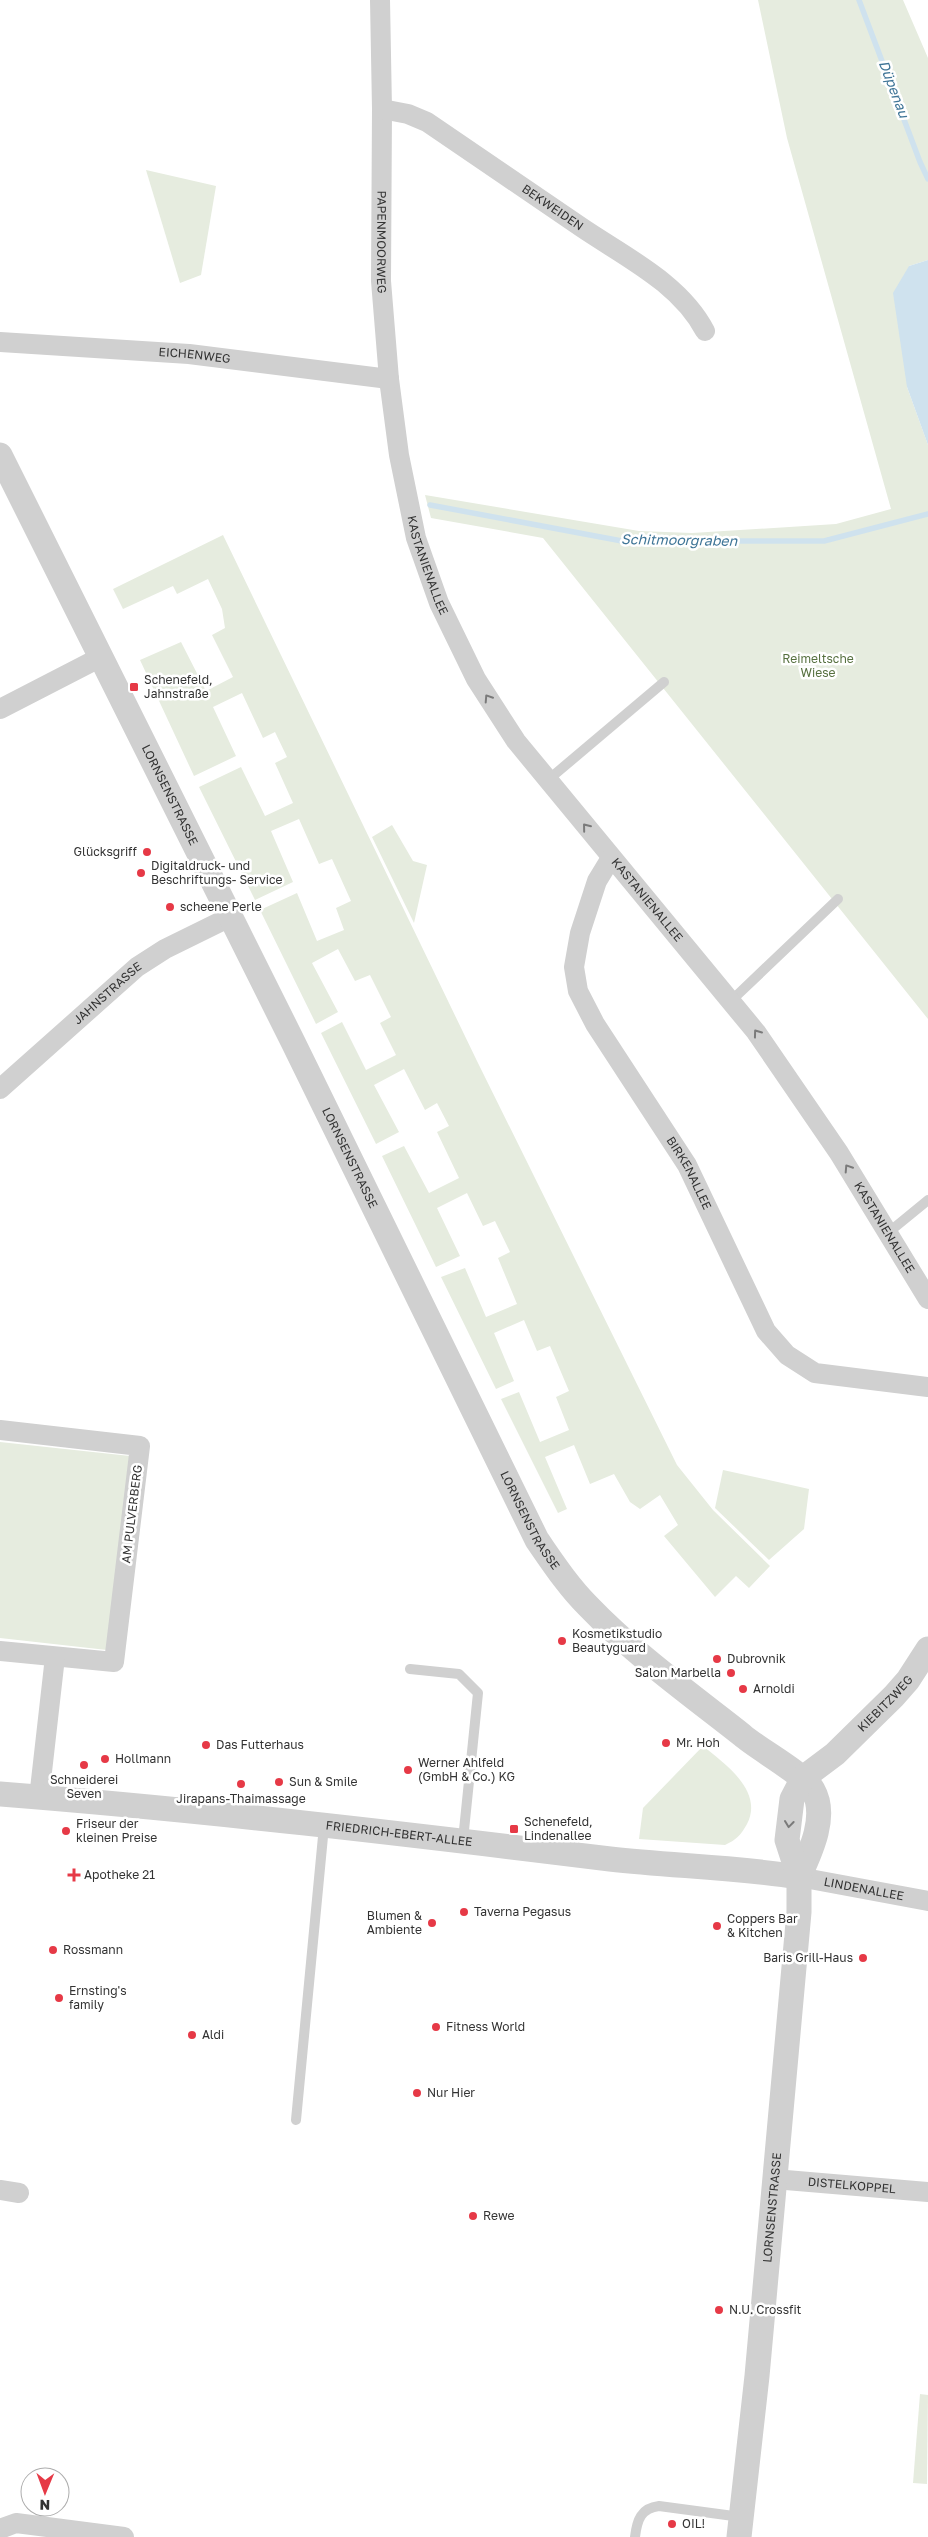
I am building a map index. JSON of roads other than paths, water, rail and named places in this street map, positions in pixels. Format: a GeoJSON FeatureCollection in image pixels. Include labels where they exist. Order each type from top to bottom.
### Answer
{"type":"FeatureCollection","features":[{"type":"Feature","properties":{"kind":"street","name":"PAPENMOORWEG"},"geometry":{"type":"LineString","coordinates":[[380,0],[382,109],[381,280],[389,379],[404,484]]}},
{"type":"Feature","properties":{"kind":"street","name":"BEKWEIDEN"},"geometry":{"type":"LineString","coordinates":[[382,109],[408,114],[427,122],[633,262],[684,299],[696,313],[705,331]]}},
{"type":"Feature","properties":{"kind":"street","name":"EICHENWEG"},"geometry":{"type":"LineString","coordinates":[[0,342],[189,354],[389,379]]}},
{"type":"Feature","properties":{"kind":"street","name":"LORNSENSTRASSE"},"geometry":{"type":"LineString","coordinates":[[0,455],[293,1042],[537,1540],[561,1575],[587,1606],[617,1634],[744,1737],[803,1778],[814,1792],[818,1814],[813,1847],[799,1877]]}},
{"type":"Feature","properties":{"kind":"street","name":"KASTANIENALLEE"},"geometry":{"type":"LineString","coordinates":[[404,484],[424,564],[453,636],[476,679],[516,741],[611,858],[732,1000],[834,1145],[889,1232],[928,1299]]}},
{"type":"Feature","properties":{"kind":"street"},"geometry":{"type":"LineString","coordinates":[[0,709],[101,657]]}},
{"type":"Feature","properties":{"kind":"street","name":"BIRKENALLEE"},"geometry":{"type":"LineString","coordinates":[[611,858],[597,881],[580,933],[574,967],[578,992],[595,1024],[687,1165],[766,1331],[787,1355],[815,1373],[928,1387]]}},
{"type":"Feature","properties":{"kind":"street","name":"JAHNSTRASSE"},"geometry":{"type":"LineString","coordinates":[[0,1089],[137,967],[165,949],[230,917]]}},
{"type":"Feature","properties":{"kind":"street","name":"AM PULVERBERG"},"geometry":{"type":"LineString","coordinates":[[0,1430],[140,1446],[114,1662],[0,1651]]}},
{"type":"Feature","properties":{"kind":"street","name":"KIEBITZWEG"},"geometry":{"type":"LineString","coordinates":[[803,1778],[835,1754],[908,1680],[928,1649]]}},
{"type":"Feature","properties":{"kind":"street"},"geometry":{"type":"LineString","coordinates":[[39,1798],[55,1657]]}},
{"type":"Feature","properties":{"kind":"street","name":"KIEBITZWEG"},"geometry":{"type":"LineString","coordinates":[[818,1814],[835,1754]]}},
{"type":"Feature","properties":{"kind":"street","name":"LORNSENSTRASSE"},"geometry":{"type":"LineString","coordinates":[[740,2527],[757,2376],[798,1923],[799,1877],[787,1840],[792,1800],[803,1778]]}},
{"type":"Feature","properties":{"kind":"street","name":"FRIEDRICH-EBERT-ALLEE"},"geometry":{"type":"LineString","coordinates":[[0,1794],[324,1826],[616,1859],[742,1868],[799,1877]]}},
{"type":"Feature","properties":{"kind":"street","name":"LINDENALLEE"},"geometry":{"type":"LineString","coordinates":[[799,1877],[928,1901]]}},
{"type":"Feature","properties":{"kind":"street","name":"DISTELKOPPEL"},"geometry":{"type":"LineString","coordinates":[[774,2179],[928,2192]]}},
{"type":"Feature","properties":{"kind":"street"},"geometry":{"type":"LineString","coordinates":[[0,2529],[16,2523],[124,2537]]}},
{"type":"Feature","properties":{"kind":"lane"},"geometry":{"type":"LineString","coordinates":[[548,780],[664,682]]}},
{"type":"Feature","properties":{"kind":"lane"},"geometry":{"type":"LineString","coordinates":[[732,1000],[838,898]]}},
{"type":"Feature","properties":{"kind":"lane"},"geometry":{"type":"LineString","coordinates":[[889,1232],[928,1200]]}},
{"type":"Feature","properties":{"kind":"lane"},"geometry":{"type":"LineString","coordinates":[[410,1669],[459,1674],[478,1693],[463,1842]]}},
{"type":"Feature","properties":{"kind":"lane"},"geometry":{"type":"LineString","coordinates":[[296,2120],[324,1826]]}},
{"type":"Feature","properties":{"kind":"lane"},"geometry":{"type":"LineString","coordinates":[[635,2537],[637,2524],[643,2512],[650,2507],[659,2506],[740,2527]]}},
{"type":"Feature","properties":{"kind":"water"},"geometry":{"type":"Polygon","coordinates":[[[928,260],[928,445],[907,387],[893,293],[909,266],[928,260]]]}},
{"type":"Feature","properties":{"kind":"waterway","name":"Düpenau"},"geometry":{"type":"LineString","coordinates":[[859,0],[928,179]]}},
{"type":"Feature","properties":{"kind":"waterway","name":"Schitmoorgraben"},"geometry":{"type":"LineString","coordinates":[[430,505],[622,541],[824,541],[928,514]]}},
{"type":"Feature","properties":{"kind":"place","name":"Schenefeld, Jahnstraße"},"geometry":{"type":"Point","coordinates":[134,687]}},
{"type":"Feature","properties":{"kind":"place","name":"Glücksgriff"},"geometry":{"type":"Point","coordinates":[147,852]}},
{"type":"Feature","properties":{"kind":"place","name":"Digitaldruck- und Beschriftungs- Service"},"geometry":{"type":"Point","coordinates":[141,873]}},
{"type":"Feature","properties":{"kind":"place","name":"scheene Perle"},"geometry":{"type":"Point","coordinates":[170,907]}},
{"type":"Feature","properties":{"kind":"place","name":"Kosmetikstudio Beautyguard"},"geometry":{"type":"Point","coordinates":[562,1641]}},
{"type":"Feature","properties":{"kind":"place","name":"Dubrovnik"},"geometry":{"type":"Point","coordinates":[717,1659]}},
{"type":"Feature","properties":{"kind":"place","name":"Salon Marbella"},"geometry":{"type":"Point","coordinates":[731,1673]}},
{"type":"Feature","properties":{"kind":"place","name":"Arnoldi"},"geometry":{"type":"Point","coordinates":[743,1689]}},
{"type":"Feature","properties":{"kind":"place","name":"Mr. Hoh"},"geometry":{"type":"Point","coordinates":[666,1743]}},
{"type":"Feature","properties":{"kind":"place","name":"Das Futterhaus"},"geometry":{"type":"Point","coordinates":[206,1745]}},
{"type":"Feature","properties":{"kind":"place","name":"Hollmann"},"geometry":{"type":"Point","coordinates":[105,1759]}},
{"type":"Feature","properties":{"kind":"place","name":"Schneiderei Seven"},"geometry":{"type":"Point","coordinates":[84,1765]}},
{"type":"Feature","properties":{"kind":"place","name":"Werner Ahlfeld (GmbH & Co.) KG"},"geometry":{"type":"Point","coordinates":[408,1770]}},
{"type":"Feature","properties":{"kind":"place","name":"Sun & Smile"},"geometry":{"type":"Point","coordinates":[279,1782]}},
{"type":"Feature","properties":{"kind":"place","name":"Jirapans-Thaimassage"},"geometry":{"type":"Point","coordinates":[241,1784]}},
{"type":"Feature","properties":{"kind":"place","name":"Schenefeld, Lindenallee"},"geometry":{"type":"Point","coordinates":[514,1829]}},
{"type":"Feature","properties":{"kind":"place","name":"Friseur der kleinen Preise"},"geometry":{"type":"Point","coordinates":[66,1831]}},
{"type":"Feature","properties":{"kind":"place","name":"Apotheke 21"},"geometry":{"type":"Point","coordinates":[74,1875]}},
{"type":"Feature","properties":{"kind":"place","name":"Taverna Pegasus"},"geometry":{"type":"Point","coordinates":[464,1912]}},
{"type":"Feature","properties":{"kind":"place","name":"Blumen & Ambiente"},"geometry":{"type":"Point","coordinates":[432,1923]}},
{"type":"Feature","properties":{"kind":"place","name":"Coppers Bar & Kitchen"},"geometry":{"type":"Point","coordinates":[717,1926]}},
{"type":"Feature","properties":{"kind":"place","name":"Rossmann"},"geometry":{"type":"Point","coordinates":[53,1950]}},
{"type":"Feature","properties":{"kind":"place","name":"Baris Grill-Haus"},"geometry":{"type":"Point","coordinates":[863,1958]}},
{"type":"Feature","properties":{"kind":"place","name":"Ernsting's family"},"geometry":{"type":"Point","coordinates":[59,1998]}},
{"type":"Feature","properties":{"kind":"place","name":"Fitness World"},"geometry":{"type":"Point","coordinates":[436,2027]}},
{"type":"Feature","properties":{"kind":"place","name":"Aldi"},"geometry":{"type":"Point","coordinates":[192,2035]}},
{"type":"Feature","properties":{"kind":"place","name":"Nur Hier"},"geometry":{"type":"Point","coordinates":[417,2093]}},
{"type":"Feature","properties":{"kind":"place","name":"Rewe"},"geometry":{"type":"Point","coordinates":[473,2216]}},
{"type":"Feature","properties":{"kind":"place","name":"N.U. Crossfit"},"geometry":{"type":"Point","coordinates":[719,2310]}},
{"type":"Feature","properties":{"kind":"place","name":"OIL!"},"geometry":{"type":"Point","coordinates":[672,2524]}},
{"type":"Feature","properties":{"kind":"park label","name":"Reimeltsche Wiese"},"geometry":{"type":"Point","coordinates":[818,666]}}]}
